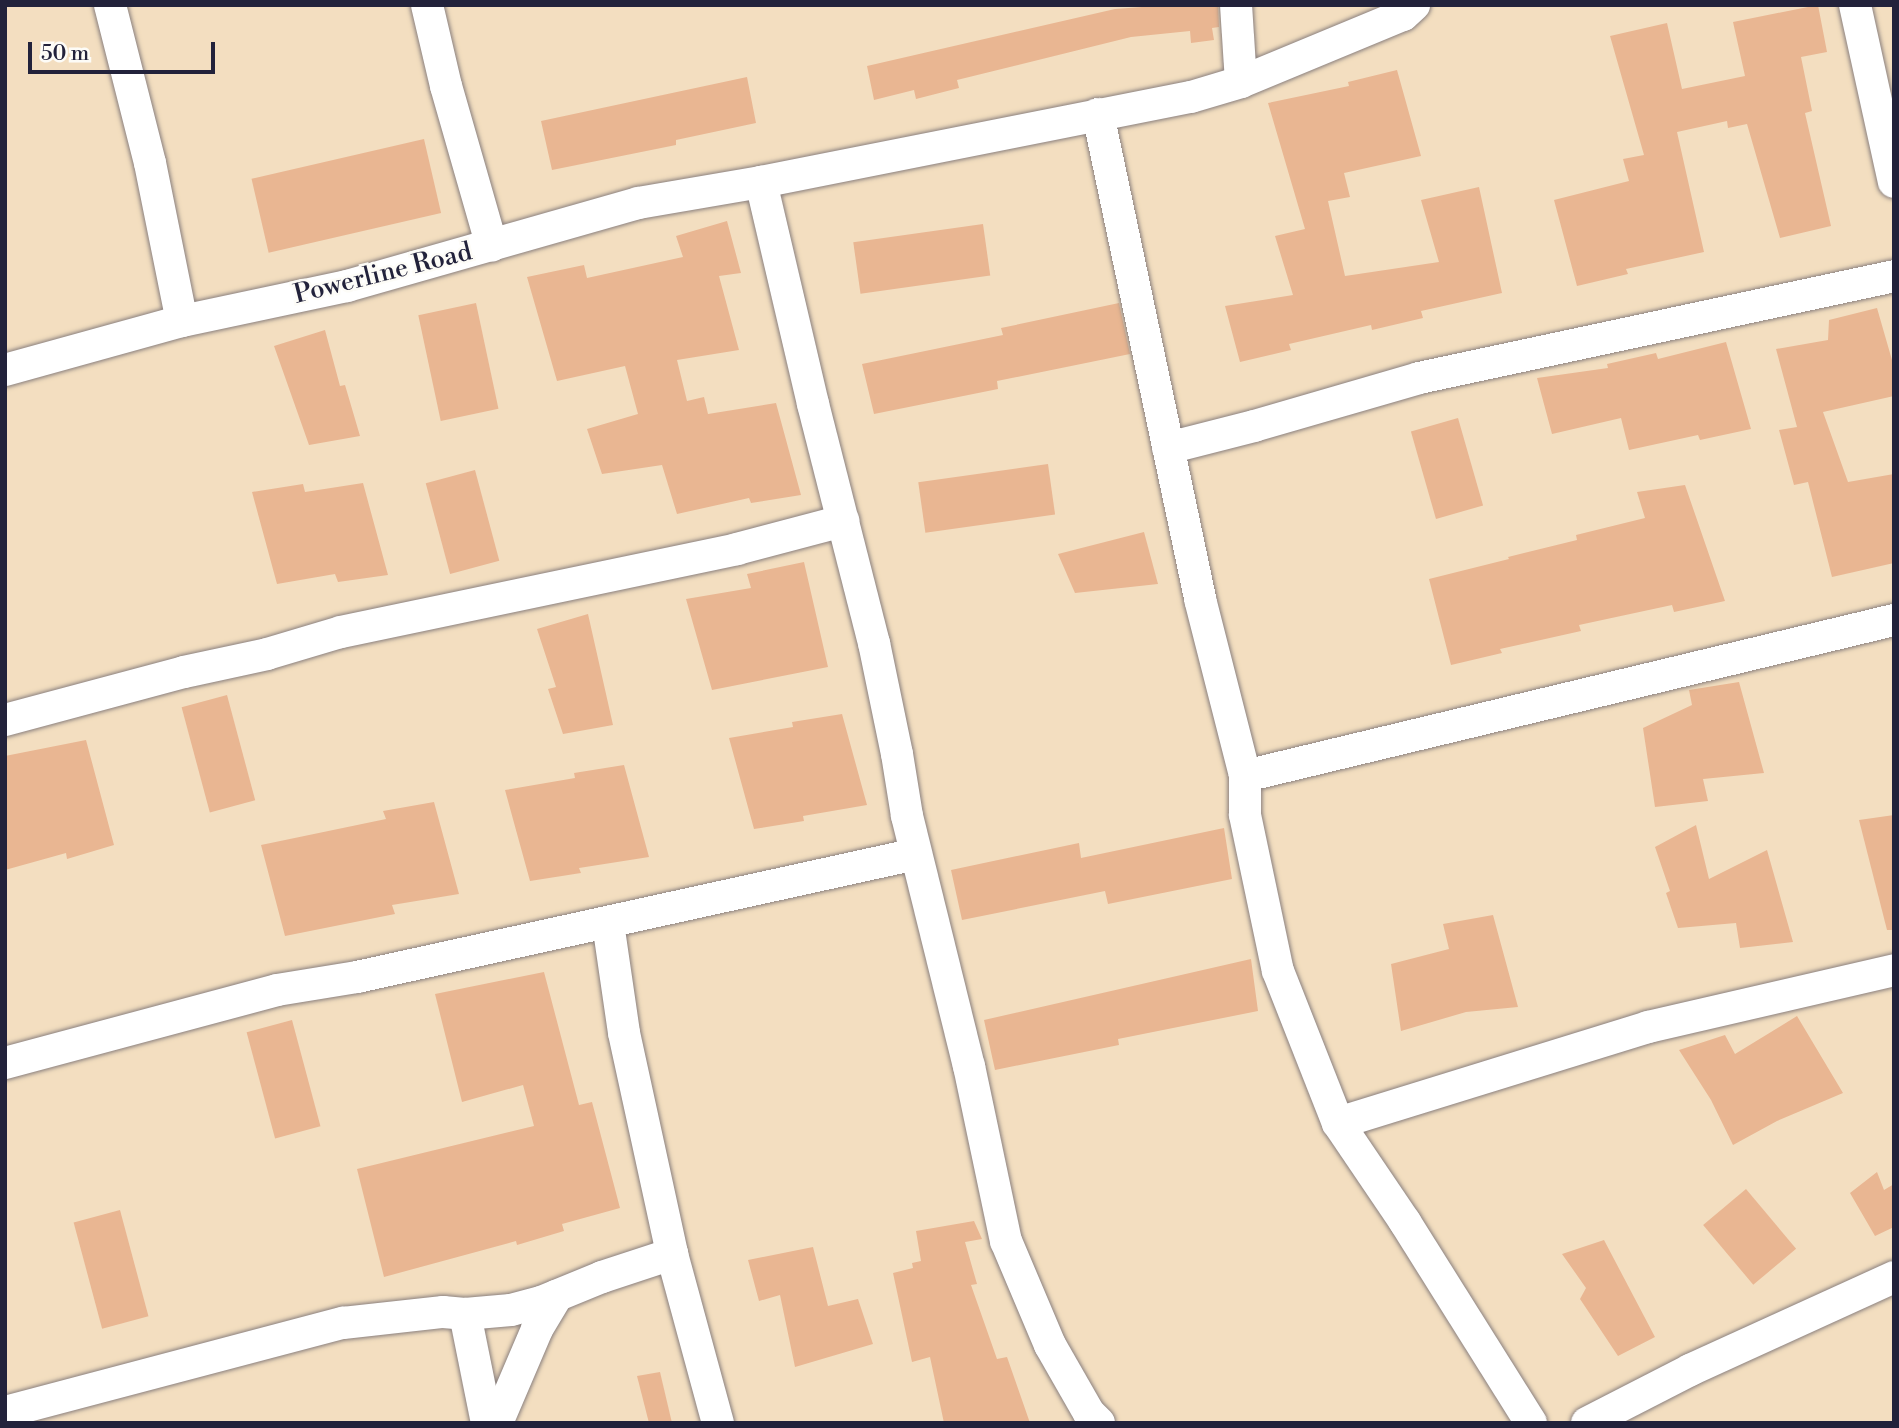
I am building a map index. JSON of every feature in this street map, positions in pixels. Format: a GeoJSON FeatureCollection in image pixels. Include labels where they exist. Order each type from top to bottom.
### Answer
{"type":"FeatureCollection","features":[{"type":"Feature","properties":{"kind":"street"},"geometry":{"type":"LineString","coordinates":[[110,5],[150,163],[182,321]]}},
{"type":"Feature","properties":{"kind":"street"},"geometry":{"type":"LineString","coordinates":[[427,5],[446,86],[492,246]]}},
{"type":"Feature","properties":{"kind":"street"},"geometry":{"type":"LineString","coordinates":[[1236,5],[1241,82]]}},
{"type":"Feature","properties":{"kind":"street","name":"Powerline Road"},"geometry":{"type":"LineString","coordinates":[[5,370],[182,321],[347,286],[638,203],[761,182],[1191,97],[1241,82],[1404,15],[1414,5]]}},
{"type":"Feature","properties":{"kind":"street"},"geometry":{"type":"LineString","coordinates":[[1855,5],[1894,182]]}},
{"type":"Feature","properties":{"kind":"street"},"geometry":{"type":"LineString","coordinates":[[1098,114],[1200,599],[1245,776],[1245,815],[1279,971],[1338,1123],[1405,1222],[1531,1423]]}},
{"type":"Feature","properties":{"kind":"street"},"geometry":{"type":"LineString","coordinates":[[761,182],[874,643],[916,853],[970,1066],[1006,1241],[1050,1345],[1090,1413],[1099,1423]]}},
{"type":"Feature","properties":{"kind":"street"},"geometry":{"type":"LineString","coordinates":[[1168,448],[1419,378],[1894,276]]}},
{"type":"Feature","properties":{"kind":"street"},"geometry":{"type":"LineString","coordinates":[[5,720],[184,672],[267,654],[341,632],[737,549],[843,522]]}},
{"type":"Feature","properties":{"kind":"street"},"geometry":{"type":"LineString","coordinates":[[1245,776],[1894,620]]}},
{"type":"Feature","properties":{"kind":"street"},"geometry":{"type":"LineString","coordinates":[[5,1063],[277,990],[357,977],[916,853]]}},
{"type":"Feature","properties":{"kind":"street"},"geometry":{"type":"LineString","coordinates":[[607,923],[624,1033],[672,1254],[718,1423]]}},
{"type":"Feature","properties":{"kind":"street"},"geometry":{"type":"LineString","coordinates":[[1338,1123],[1648,1027],[1894,970]]}},
{"type":"Feature","properties":{"kind":"street"},"geometry":{"type":"LineString","coordinates":[[5,1412],[343,1324],[443,1312],[465,1314],[510,1310],[557,1296],[602,1277],[672,1254]]}},
{"type":"Feature","properties":{"kind":"street"},"geometry":{"type":"LineString","coordinates":[[1587,1423],[1690,1370],[1894,1277]]}},
{"type":"Feature","properties":{"kind":"street"},"geometry":{"type":"LineString","coordinates":[[497,1423],[537,1329],[557,1296]]}},
{"type":"Feature","properties":{"kind":"street"},"geometry":{"type":"LineString","coordinates":[[465,1314],[487,1423]]}},
{"type":"Feature","properties":{"kind":"building"},"geometry":{"type":"Polygon","coordinates":[[[1218,5],[1219,27],[1212,28],[1214,40],[1191,43],[1190,31],[1131,37],[957,80],[959,88],[916,99],[914,90],[874,100],[867,66],[1115,9],[1218,5]]]}},
{"type":"Feature","properties":{"kind":"building"},"geometry":{"type":"Polygon","coordinates":[[[1818,5],[1827,52],[1801,57],[1812,111],[1805,113],[1831,226],[1780,238],[1747,124],[1728,128],[1727,121],[1677,132],[1704,252],[1626,269],[1628,274],[1577,286],[1554,200],[1629,181],[1623,159],[1644,155],[1610,36],[1667,23],[1682,89],[1745,76],[1733,22],[1818,5]]]}},
{"type":"Feature","properties":{"kind":"building"},"geometry":{"type":"Polygon","coordinates":[[[1397,70],[1421,156],[1344,173],[1350,197],[1328,201],[1345,276],[1439,262],[1421,200],[1479,187],[1502,293],[1421,311],[1423,318],[1372,330],[1371,325],[1289,344],[1291,350],[1240,362],[1225,306],[1293,295],[1275,236],[1305,229],[1268,103],[1349,86],[1348,82],[1397,70]]]}},
{"type":"Feature","properties":{"kind":"building"},"geometry":{"type":"Polygon","coordinates":[[[747,77],[756,123],[676,140],[676,145],[552,170],[541,121],[747,77]]]}},
{"type":"Feature","properties":{"kind":"building"},"geometry":{"type":"Polygon","coordinates":[[[424,139],[441,213],[269,253],[252,179],[424,139]]]}},
{"type":"Feature","properties":{"kind":"building"},"geometry":{"type":"Polygon","coordinates":[[[727,221],[741,273],[719,276],[739,350],[677,360],[687,401],[704,397],[708,414],[776,403],[801,495],[751,503],[749,498],[677,514],[662,465],[602,474],[587,429],[638,414],[625,366],[557,381],[527,277],[584,265],[587,278],[683,257],[676,236],[727,221]]]}},
{"type":"Feature","properties":{"kind":"building"},"geometry":{"type":"Polygon","coordinates":[[[983,224],[990,275],[861,294],[853,242],[983,224]]]}},
{"type":"Feature","properties":{"kind":"building"},"geometry":{"type":"Polygon","coordinates":[[[476,303],[498,409],[441,421],[418,315],[476,303]]]}},
{"type":"Feature","properties":{"kind":"building"},"geometry":{"type":"Polygon","coordinates":[[[1119,303],[1130,354],[997,381],[998,389],[874,414],[862,364],[1003,335],[1001,328],[1119,303]]]}},
{"type":"Feature","properties":{"kind":"building"},"geometry":{"type":"Polygon","coordinates":[[[1877,308],[1894,367],[1894,396],[1823,412],[1848,482],[1894,474],[1894,563],[1832,577],[1808,482],[1794,485],[1779,430],[1797,427],[1776,349],[1828,340],[1829,320],[1877,308]]]}},
{"type":"Feature","properties":{"kind":"building"},"geometry":{"type":"Polygon","coordinates":[[[325,330],[340,386],[345,385],[360,436],[309,445],[274,346],[325,330]]]}},
{"type":"Feature","properties":{"kind":"building"},"geometry":{"type":"Polygon","coordinates":[[[1726,342],[1751,429],[1700,440],[1698,435],[1629,450],[1621,418],[1552,434],[1537,378],[1608,368],[1607,364],[1656,353],[1658,359],[1726,342]]]}},
{"type":"Feature","properties":{"kind":"building"},"geometry":{"type":"Polygon","coordinates":[[[1458,418],[1483,505],[1436,519],[1411,432],[1458,418]]]}},
{"type":"Feature","properties":{"kind":"building"},"geometry":{"type":"Polygon","coordinates":[[[1048,464],[1055,515],[925,533],[918,482],[1048,464]]]}},
{"type":"Feature","properties":{"kind":"building"},"geometry":{"type":"Polygon","coordinates":[[[475,470],[499,561],[450,574],[426,483],[475,470]]]}},
{"type":"Feature","properties":{"kind":"building"},"geometry":{"type":"Polygon","coordinates":[[[363,483],[388,575],[338,582],[335,574],[277,584],[252,492],[303,484],[305,492],[363,483]]]}},
{"type":"Feature","properties":{"kind":"building"},"geometry":{"type":"Polygon","coordinates":[[[1685,485],[1725,601],[1674,612],[1672,605],[1579,625],[1581,631],[1500,649],[1502,653],[1451,665],[1429,579],[1577,540],[1576,535],[1645,518],[1637,492],[1685,485]]]}},
{"type":"Feature","properties":{"kind":"building"},"geometry":{"type":"Polygon","coordinates":[[[1144,532],[1158,584],[1075,593],[1058,554],[1144,532]]]}},
{"type":"Feature","properties":{"kind":"building"},"geometry":{"type":"Polygon","coordinates":[[[804,562],[828,667],[712,690],[686,599],[751,588],[747,574],[804,562]]]}},
{"type":"Feature","properties":{"kind":"building"},"geometry":{"type":"Polygon","coordinates":[[[588,614],[613,725],[563,734],[548,689],[556,687],[537,629],[588,614]]]}},
{"type":"Feature","properties":{"kind":"building"},"geometry":{"type":"Polygon","coordinates":[[[1739,682],[1764,773],[1703,779],[1708,801],[1655,807],[1643,728],[1692,705],[1689,690],[1739,682]]]}},
{"type":"Feature","properties":{"kind":"building"},"geometry":{"type":"Polygon","coordinates":[[[227,695],[255,800],[210,812],[182,707],[227,695]]]}},
{"type":"Feature","properties":{"kind":"building"},"geometry":{"type":"Polygon","coordinates":[[[842,714],[867,805],[803,816],[804,821],[754,829],[729,738],[793,727],[792,722],[842,714]]]}},
{"type":"Feature","properties":{"kind":"building"},"geometry":{"type":"Polygon","coordinates":[[[86,740],[114,845],[67,859],[66,853],[5,870],[5,756],[86,740]]]}},
{"type":"Feature","properties":{"kind":"building"},"geometry":{"type":"Polygon","coordinates":[[[624,765],[649,857],[579,868],[581,873],[530,881],[505,790],[575,778],[574,773],[624,765]]]}},
{"type":"Feature","properties":{"kind":"building"},"geometry":{"type":"Polygon","coordinates":[[[434,802],[459,894],[392,905],[395,914],[285,936],[261,845],[386,819],[383,811],[434,802]]]}},
{"type":"Feature","properties":{"kind":"building"},"geometry":{"type":"Polygon","coordinates":[[[1894,815],[1894,930],[1887,930],[1859,820],[1894,815]]]}},
{"type":"Feature","properties":{"kind":"building"},"geometry":{"type":"Polygon","coordinates":[[[1696,825],[1709,879],[1767,850],[1793,942],[1740,948],[1736,923],[1678,928],[1666,893],[1670,891],[1655,847],[1696,825]]]}},
{"type":"Feature","properties":{"kind":"building"},"geometry":{"type":"Polygon","coordinates":[[[1224,828],[1232,879],[1108,904],[1105,891],[962,920],[951,870],[1079,843],[1081,858],[1224,828]]]}},
{"type":"Feature","properties":{"kind":"building"},"geometry":{"type":"Polygon","coordinates":[[[1493,915],[1518,1007],[1466,1012],[1401,1031],[1391,964],[1449,949],[1443,924],[1493,915]]]}},
{"type":"Feature","properties":{"kind":"building"},"geometry":{"type":"Polygon","coordinates":[[[1251,959],[1258,1011],[1118,1039],[1119,1045],[995,1070],[984,1020],[1251,959]]]}},
{"type":"Feature","properties":{"kind":"building"},"geometry":{"type":"Polygon","coordinates":[[[544,972],[579,1105],[592,1102],[620,1208],[562,1224],[564,1231],[517,1245],[516,1241],[384,1277],[357,1169],[534,1126],[523,1085],[462,1102],[435,994],[544,972]]]}},
{"type":"Feature","properties":{"kind":"building"},"geometry":{"type":"Polygon","coordinates":[[[1797,1016],[1843,1093],[1777,1121],[1733,1145],[1711,1100],[1679,1050],[1725,1035],[1735,1054],[1797,1016]]]}},
{"type":"Feature","properties":{"kind":"building"},"geometry":{"type":"Polygon","coordinates":[[[292,1020],[320,1126],[275,1138],[247,1032],[292,1020]]]}},
{"type":"Feature","properties":{"kind":"building"},"geometry":{"type":"Polygon","coordinates":[[[1877,1172],[1884,1190],[1894,1184],[1894,1227],[1875,1236],[1850,1193],[1877,1172]]]}},
{"type":"Feature","properties":{"kind":"building"},"geometry":{"type":"Polygon","coordinates":[[[1746,1189],[1796,1249],[1753,1285],[1703,1225],[1746,1189]]]}},
{"type":"Feature","properties":{"kind":"building"},"geometry":{"type":"Polygon","coordinates":[[[120,1210],[148,1316],[102,1329],[74,1222],[120,1210]]]}},
{"type":"Feature","properties":{"kind":"building"},"geometry":{"type":"Polygon","coordinates":[[[974,1221],[982,1239],[965,1242],[977,1284],[971,1285],[997,1359],[1007,1357],[1030,1423],[944,1423],[930,1357],[912,1362],[893,1273],[913,1268],[912,1263],[921,1261],[916,1231],[974,1221]]]}},
{"type":"Feature","properties":{"kind":"building"},"geometry":{"type":"Polygon","coordinates":[[[1604,1240],[1655,1337],[1618,1356],[1580,1299],[1586,1288],[1562,1254],[1604,1240]]]}},
{"type":"Feature","properties":{"kind":"building"},"geometry":{"type":"Polygon","coordinates":[[[813,1247],[828,1306],[858,1299],[873,1344],[795,1367],[780,1295],[759,1301],[748,1260],[813,1247]]]}},
{"type":"Feature","properties":{"kind":"building"},"geometry":{"type":"Polygon","coordinates":[[[660,1372],[672,1423],[649,1423],[637,1376],[660,1372]]]}}]}
